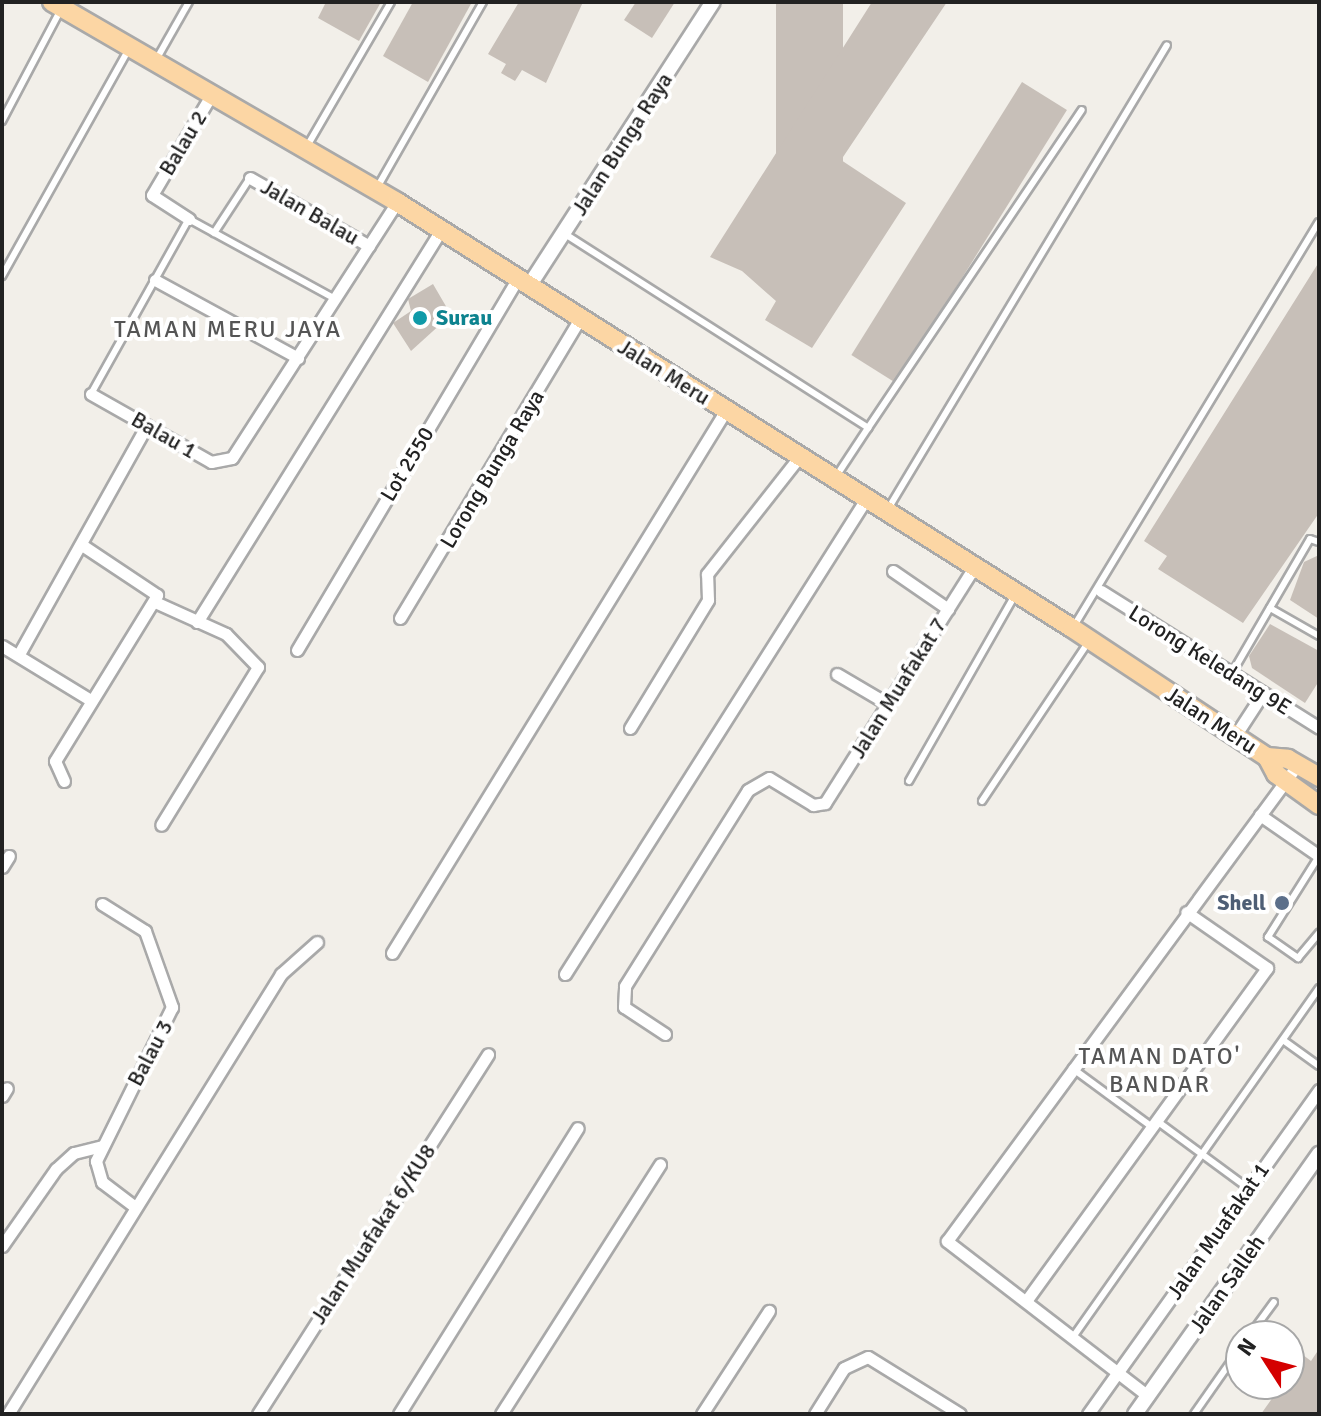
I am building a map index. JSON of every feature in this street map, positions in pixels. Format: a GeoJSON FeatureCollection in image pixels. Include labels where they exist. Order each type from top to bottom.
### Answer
{"type":"FeatureCollection","features":[{"type":"Feature","properties":{"kind":"main road","name":"Jalan Meru"},"geometry":{"type":"LineString","coordinates":[[57,5],[213,92],[397,202],[1072,628],[1267,757],[1298,764],[1319,777]]}},
{"type":"Feature","properties":{"kind":"main road","name":"Jalan Meru"},"geometry":{"type":"LineString","coordinates":[[1267,757],[1286,783],[1319,805]]}},
{"type":"Feature","properties":{"kind":"street","name":"Jalan Bunga Raya"},"geometry":{"type":"LineString","coordinates":[[524,282],[565,234],[713,2]]}},
{"type":"Feature","properties":{"kind":"street","name":"Balau 2"},"geometry":{"type":"LineString","coordinates":[[189,219],[152,195],[213,92]]}},
{"type":"Feature","properties":{"kind":"street","name":"Jalan Balau"},"geometry":{"type":"LineString","coordinates":[[250,178],[369,246]]}},
{"type":"Feature","properties":{"kind":"street","name":"Balau 1"},"geometry":{"type":"LineString","coordinates":[[91,394],[220,464],[240,450],[397,202]]}},
{"type":"Feature","properties":{"kind":"street"},"geometry":{"type":"LineString","coordinates":[[197,622],[441,230]]}},
{"type":"Feature","properties":{"kind":"street"},"geometry":{"type":"LineString","coordinates":[[155,280],[298,358]]}},
{"type":"Feature","properties":{"kind":"street","name":"Lot 2550"},"geometry":{"type":"LineString","coordinates":[[297,650],[524,282]]}},
{"type":"Feature","properties":{"kind":"street","name":"Lorong Bunga Raya"},"geometry":{"type":"LineString","coordinates":[[400,618],[580,318]]}},
{"type":"Feature","properties":{"kind":"street"},"geometry":{"type":"LineString","coordinates":[[392,953],[726,410]]}},
{"type":"Feature","properties":{"kind":"street"},"geometry":{"type":"LineString","coordinates":[[19,654],[147,425]]}},
{"type":"Feature","properties":{"kind":"street"},"geometry":{"type":"LineString","coordinates":[[630,728],[708,600],[707,574],[799,457]]}},
{"type":"Feature","properties":{"kind":"street"},"geometry":{"type":"LineString","coordinates":[[565,974],[866,499]]}},
{"type":"Feature","properties":{"kind":"street"},"geometry":{"type":"LineString","coordinates":[[64,781],[55,761],[155,602],[155,590],[82,545]]}},
{"type":"Feature","properties":{"kind":"street","name":"Jalan Muafakat 7"},"geometry":{"type":"LineString","coordinates":[[665,1034],[624,1007],[625,986],[748,790],[769,778],[819,806],[974,567]]}},
{"type":"Feature","properties":{"kind":"street"},"geometry":{"type":"LineString","coordinates":[[893,571],[948,609]]}},
{"type":"Feature","properties":{"kind":"street","name":"Lorong Keledang 9E"},"geometry":{"type":"LineString","coordinates":[[1101,591],[1319,728]]}},
{"type":"Feature","properties":{"kind":"street"},"geometry":{"type":"LineString","coordinates":[[155,602],[253,654],[257,674],[161,825]]}},
{"type":"Feature","properties":{"kind":"street"},"geometry":{"type":"LineString","coordinates":[[2,646],[92,701]]}},
{"type":"Feature","properties":{"kind":"street"},"geometry":{"type":"LineString","coordinates":[[837,674],[888,704]]}},
{"type":"Feature","properties":{"kind":"street"},"geometry":{"type":"LineString","coordinates":[[1235,736],[1263,693]]}},
{"type":"Feature","properties":{"kind":"street"},"geometry":{"type":"LineString","coordinates":[[1148,1396],[947,1241],[1186,912],[1298,764]]}},
{"type":"Feature","properties":{"kind":"street"},"geometry":{"type":"LineString","coordinates":[[1260,815],[1319,856]]}},
{"type":"Feature","properties":{"kind":"street"},"geometry":{"type":"LineString","coordinates":[[2,867],[9,856]]}},
{"type":"Feature","properties":{"kind":"street","name":"Balau 3"},"geometry":{"type":"LineString","coordinates":[[102,904],[145,931],[172,1007],[102,1146]]}},
{"type":"Feature","properties":{"kind":"street"},"geometry":{"type":"LineString","coordinates":[[1026,1301],[1267,968],[1186,912]]}},
{"type":"Feature","properties":{"kind":"street"},"geometry":{"type":"LineString","coordinates":[[8,1414],[134,1206],[281,974],[317,942]]}},
{"type":"Feature","properties":{"kind":"street","name":"Jalan Muafakat 6/KU8"},"geometry":{"type":"LineString","coordinates":[[258,1414],[488,1054]]}},
{"type":"Feature","properties":{"kind":"street","name":"Jalan Muafakat 1"},"geometry":{"type":"LineString","coordinates":[[1088,1414],[1319,1090]]}},
{"type":"Feature","properties":{"kind":"street"},"geometry":{"type":"LineString","coordinates":[[399,1414],[578,1128]]}},
{"type":"Feature","properties":{"kind":"street"},"geometry":{"type":"LineString","coordinates":[[2,1246],[56,1169],[74,1153],[102,1146],[98,1177],[134,1206]]}},
{"type":"Feature","properties":{"kind":"street","name":"Jalan Salleh"},"geometry":{"type":"LineString","coordinates":[[1135,1414],[1319,1154]]}},
{"type":"Feature","properties":{"kind":"street"},"geometry":{"type":"LineString","coordinates":[[501,1414],[660,1164]]}},
{"type":"Feature","properties":{"kind":"street"},"geometry":{"type":"LineString","coordinates":[[702,1414],[769,1311]]}},
{"type":"Feature","properties":{"kind":"street"},"geometry":{"type":"LineString","coordinates":[[815,1414],[844,1368],[868,1357],[960,1414]]}},
{"type":"Feature","properties":{"kind":"lane"},"geometry":{"type":"LineString","coordinates":[[156,60],[189,2]]}},
{"type":"Feature","properties":{"kind":"lane"},"geometry":{"type":"LineString","coordinates":[[306,148],[391,2]]}},
{"type":"Feature","properties":{"kind":"lane"},"geometry":{"type":"LineString","coordinates":[[376,189],[483,2]]}},
{"type":"Feature","properties":{"kind":"lane"},"geometry":{"type":"LineString","coordinates":[[2,121],[57,5]]}},
{"type":"Feature","properties":{"kind":"lane"},"geometry":{"type":"LineString","coordinates":[[886,512],[1167,45]]}},
{"type":"Feature","properties":{"kind":"lane"},"geometry":{"type":"LineString","coordinates":[[2,276],[131,46]]}},
{"type":"Feature","properties":{"kind":"lane"},"geometry":{"type":"LineString","coordinates":[[834,479],[1082,110]]}},
{"type":"Feature","properties":{"kind":"lane"},"geometry":{"type":"LineString","coordinates":[[214,233],[250,178]]}},
{"type":"Feature","properties":{"kind":"lane"},"geometry":{"type":"LineString","coordinates":[[189,219],[335,299]]}},
{"type":"Feature","properties":{"kind":"lane","name":"Balau 1"},"geometry":{"type":"LineString","coordinates":[[91,394],[189,219]]}},
{"type":"Feature","properties":{"kind":"lane"},"geometry":{"type":"LineString","coordinates":[[1072,628],[1101,591],[1319,222]]}},
{"type":"Feature","properties":{"kind":"lane"},"geometry":{"type":"LineString","coordinates":[[565,234],[868,428]]}},
{"type":"Feature","properties":{"kind":"lane"},"geometry":{"type":"LineString","coordinates":[[1232,673],[1310,539],[1319,542]]}},
{"type":"Feature","properties":{"kind":"lane"},"geometry":{"type":"LineString","coordinates":[[909,781],[1016,594]]}},
{"type":"Feature","properties":{"kind":"lane"},"geometry":{"type":"LineString","coordinates":[[1270,608],[1319,636]]}},
{"type":"Feature","properties":{"kind":"lane"},"geometry":{"type":"LineString","coordinates":[[982,801],[1089,641]]}},
{"type":"Feature","properties":{"kind":"lane"},"geometry":{"type":"LineString","coordinates":[[1319,856],[1268,937],[1298,958],[1319,933]]}},
{"type":"Feature","properties":{"kind":"lane"},"geometry":{"type":"LineString","coordinates":[[1073,1337],[1319,988]]}},
{"type":"Feature","properties":{"kind":"lane"},"geometry":{"type":"LineString","coordinates":[[1283,1040],[1319,1066]]}},
{"type":"Feature","properties":{"kind":"lane"},"geometry":{"type":"LineString","coordinates":[[1072,1068],[1203,1154],[1248,1188]]}},
{"type":"Feature","properties":{"kind":"lane"},"geometry":{"type":"LineString","coordinates":[[1261,1320],[1274,1302]]}},
{"type":"Feature","properties":{"kind":"lane"},"geometry":{"type":"LineString","coordinates":[[1194,1414],[1225,1370]]}},
{"type":"Feature","properties":{"kind":"building"},"geometry":{"type":"Polygon","coordinates":[[[326,2],[381,2],[359,41],[318,18],[326,2]]]}},
{"type":"Feature","properties":{"kind":"building"},"geometry":{"type":"Polygon","coordinates":[[[413,2],[472,2],[428,82],[383,56],[413,2]]]}},
{"type":"Feature","properties":{"kind":"building"},"geometry":{"type":"Polygon","coordinates":[[[519,2],[583,2],[546,83],[522,70],[515,81],[501,73],[506,64],[488,54],[519,2]]]}},
{"type":"Feature","properties":{"kind":"building"},"geometry":{"type":"Polygon","coordinates":[[[636,2],[675,2],[652,38],[624,20],[636,2]]]}},
{"type":"Feature","properties":{"kind":"building"},"geometry":{"type":"Polygon","coordinates":[[[776,2],[843,2],[843,284],[776,284],[776,2]]]}},
{"type":"Feature","properties":{"kind":"building"},"geometry":{"type":"Polygon","coordinates":[[[872,2],[947,2],[841,160],[906,203],[812,348],[765,320],[776,301],[742,271],[710,257],[872,2]]]}},
{"type":"Feature","properties":{"kind":"building"},"geometry":{"type":"Polygon","coordinates":[[[1022,82],[1067,110],[896,383],[851,355],[1022,82]]]}},
{"type":"Feature","properties":{"kind":"building"},"geometry":{"type":"Polygon","coordinates":[[[1319,262],[1319,513],[1243,623],[1158,569],[1167,556],[1144,541],[1319,262]]]}},
{"type":"Feature","properties":{"kind":"building","name":"Surau"},"geometry":{"type":"Polygon","coordinates":[[[433,284],[447,308],[438,314],[443,322],[411,351],[393,323],[411,311],[408,299],[433,284]]]}},
{"type":"Feature","properties":{"kind":"building"},"geometry":{"type":"Polygon","coordinates":[[[1319,555],[1319,619],[1290,600],[1304,562],[1319,555]]]}},
{"type":"Feature","properties":{"kind":"building"},"geometry":{"type":"Polygon","coordinates":[[[1270,624],[1319,651],[1319,681],[1305,703],[1252,668],[1249,656],[1270,624]]]}},
{"type":"Feature","properties":{"kind":"building"},"geometry":{"type":"Polygon","coordinates":[[[1319,1349],[1319,1414],[1261,1414],[1271,1400],[1305,1400],[1305,1356],[1311,1361],[1319,1349]]]}},
{"type":"Feature","properties":{"kind":"place","name":"Surau"},"geometry":{"type":"Point","coordinates":[420,318]}},
{"type":"Feature","properties":{"kind":"place","name":"Shell"},"geometry":{"type":"Point","coordinates":[1282,903]}},
{"type":"Feature","properties":{"kind":"district","name":"TAMAN MERU JAYA"},"geometry":{"type":"Point","coordinates":[228,330]}},
{"type":"Feature","properties":{"kind":"district","name":"TAMAN DATO' BANDAR"},"geometry":{"type":"Point","coordinates":[1160,1071]}}]}
